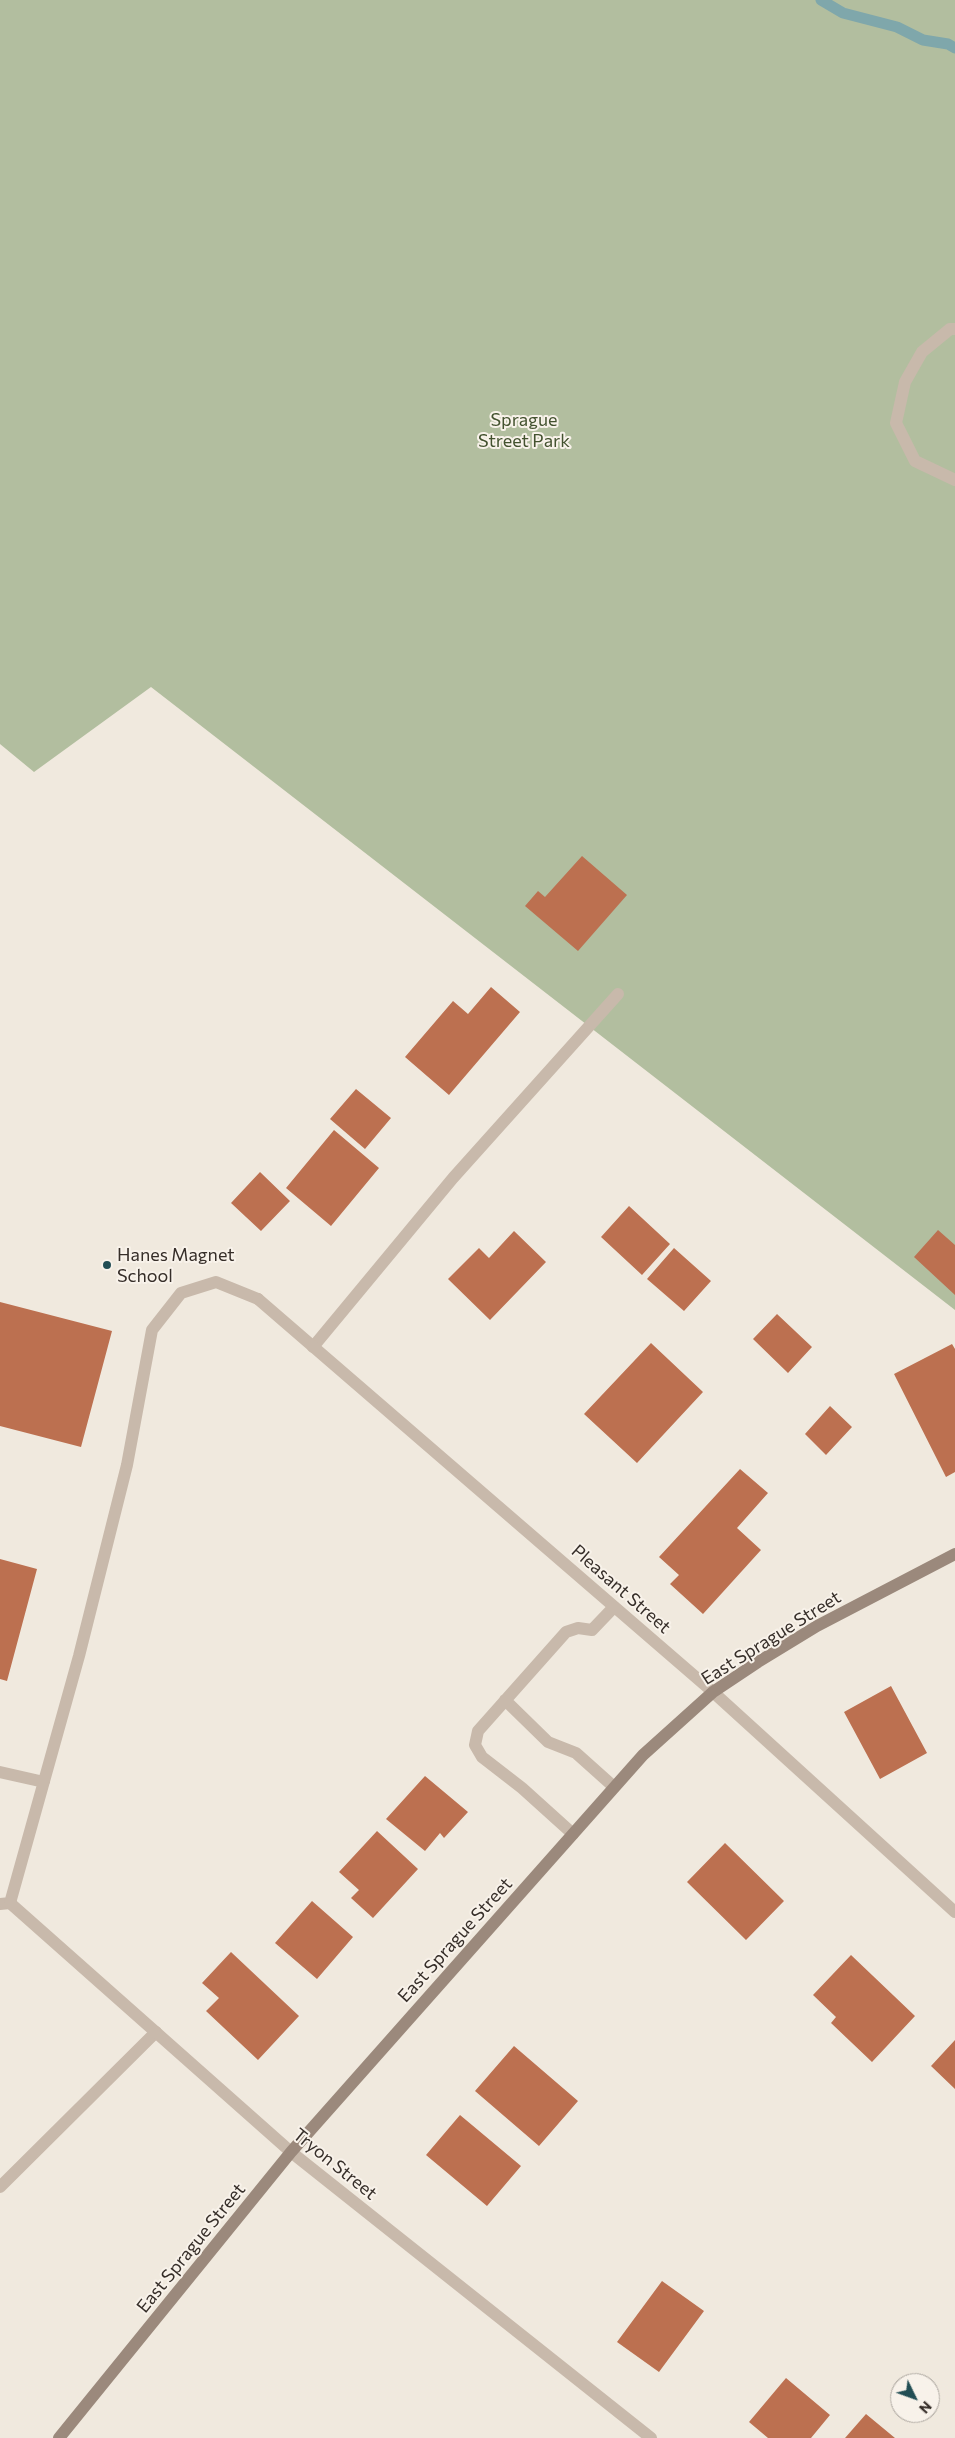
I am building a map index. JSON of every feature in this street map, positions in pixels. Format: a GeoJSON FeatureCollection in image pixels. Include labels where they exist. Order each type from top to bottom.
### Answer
{"type":"FeatureCollection","features":[{"type":"Feature","properties":{"kind":"street"},"geometry":{"type":"LineString","coordinates":[[955,328],[950,329],[922,352],[905,382],[896,423],[915,461],[955,480]]}},
{"type":"Feature","properties":{"kind":"street"},"geometry":{"type":"LineString","coordinates":[[313,1347],[453,1178],[618,994]]}},
{"type":"Feature","properties":{"kind":"street","name":"Pleasant Street"},"geometry":{"type":"LineString","coordinates":[[5,1903],[44,1782],[79,1656],[127,1465],[152,1330],[181,1293],[216,1282],[258,1300],[713,1692],[955,1912]]}},
{"type":"Feature","properties":{"kind":"street","name":"East Sprague Street"},"geometry":{"type":"LineString","coordinates":[[59,2438],[291,2152],[643,1755],[713,1692],[817,1626],[955,1554]]}},
{"type":"Feature","properties":{"kind":"street"},"geometry":{"type":"LineString","coordinates":[[573,1834],[522,1788],[482,1757],[475,1745],[478,1731],[566,1632],[578,1628],[592,1630],[614,1607]]}},
{"type":"Feature","properties":{"kind":"street"},"geometry":{"type":"LineString","coordinates":[[505,1700],[548,1742],[576,1754],[614,1787]]}},
{"type":"Feature","properties":{"kind":"street"},"geometry":{"type":"LineString","coordinates":[[0,1772],[44,1782]]}},
{"type":"Feature","properties":{"kind":"street","name":"Tryon Street"},"geometry":{"type":"LineString","coordinates":[[5,1903],[156,2032],[291,2152],[651,2438]]}},
{"type":"Feature","properties":{"kind":"street"},"geometry":{"type":"LineString","coordinates":[[0,2187],[156,2032]]}},
{"type":"Feature","properties":{"kind":"green space","name":"Sprague Street Park"},"geometry":{"type":"Polygon","coordinates":[[[0,0],[955,0],[955,1310],[151,687],[34,772],[0,744],[0,0]]]}},
{"type":"Feature","properties":{"kind":"building"},"geometry":{"type":"Polygon","coordinates":[[[582,856],[627,895],[578,951],[525,906],[538,891],[545,897],[582,856]]]}},
{"type":"Feature","properties":{"kind":"building"},"geometry":{"type":"Polygon","coordinates":[[[491,987],[520,1012],[449,1095],[405,1057],[453,1001],[468,1014],[491,987]]]}},
{"type":"Feature","properties":{"kind":"building"},"geometry":{"type":"Polygon","coordinates":[[[356,1089],[391,1118],[365,1149],[330,1119],[356,1089]]]}},
{"type":"Feature","properties":{"kind":"building"},"geometry":{"type":"Polygon","coordinates":[[[334,1130],[379,1168],[331,1226],[286,1188],[334,1130]]]}},
{"type":"Feature","properties":{"kind":"building"},"geometry":{"type":"Polygon","coordinates":[[[260,1172],[290,1201],[261,1231],[231,1203],[260,1172]]]}},
{"type":"Feature","properties":{"kind":"building"},"geometry":{"type":"Polygon","coordinates":[[[629,1206],[670,1244],[642,1275],[601,1237],[629,1206]]]}},
{"type":"Feature","properties":{"kind":"building"},"geometry":{"type":"Polygon","coordinates":[[[938,1230],[955,1245],[955,1295],[914,1257],[938,1230]]]}},
{"type":"Feature","properties":{"kind":"building"},"geometry":{"type":"Polygon","coordinates":[[[514,1231],[546,1262],[490,1320],[448,1279],[479,1248],[489,1258],[514,1231]]]}},
{"type":"Feature","properties":{"kind":"building"},"geometry":{"type":"Polygon","coordinates":[[[674,1248],[711,1281],[684,1311],[647,1279],[674,1248]]]}},
{"type":"Feature","properties":{"kind":"building","name":"Hanes Magnet School"},"geometry":{"type":"Polygon","coordinates":[[[0,1302],[112,1331],[81,1447],[0,1426],[0,1302]]]}},
{"type":"Feature","properties":{"kind":"building"},"geometry":{"type":"Polygon","coordinates":[[[777,1314],[812,1347],[788,1373],[753,1339],[777,1314]]]}},
{"type":"Feature","properties":{"kind":"building"},"geometry":{"type":"Polygon","coordinates":[[[651,1343],[703,1392],[637,1463],[584,1414],[651,1343]]]}},
{"type":"Feature","properties":{"kind":"building"},"geometry":{"type":"Polygon","coordinates":[[[952,1344],[955,1349],[955,1472],[946,1477],[894,1374],[952,1344]]]}},
{"type":"Feature","properties":{"kind":"building"},"geometry":{"type":"Polygon","coordinates":[[[830,1406],[852,1427],[826,1455],[805,1434],[830,1406]]]}},
{"type":"Feature","properties":{"kind":"building"},"geometry":{"type":"Polygon","coordinates":[[[740,1469],[768,1493],[737,1528],[761,1550],[703,1614],[670,1584],[679,1575],[659,1557],[740,1469]]]}},
{"type":"Feature","properties":{"kind":"building"},"geometry":{"type":"Polygon","coordinates":[[[0,1559],[37,1569],[7,1681],[0,1679],[0,1559]]]}},
{"type":"Feature","properties":{"kind":"building"},"geometry":{"type":"Polygon","coordinates":[[[891,1686],[927,1753],[880,1779],[844,1712],[891,1686]]]}},
{"type":"Feature","properties":{"kind":"building"},"geometry":{"type":"Polygon","coordinates":[[[425,1776],[468,1812],[444,1838],[440,1833],[425,1851],[386,1819],[425,1776]]]}},
{"type":"Feature","properties":{"kind":"building"},"geometry":{"type":"Polygon","coordinates":[[[377,1831],[418,1869],[373,1918],[351,1898],[359,1890],[339,1872],[377,1831]]]}},
{"type":"Feature","properties":{"kind":"building"},"geometry":{"type":"Polygon","coordinates":[[[725,1843],[784,1901],[746,1940],[687,1882],[725,1843]]]}},
{"type":"Feature","properties":{"kind":"building"},"geometry":{"type":"Polygon","coordinates":[[[312,1901],[353,1937],[317,1979],[275,1943],[312,1901]]]}},
{"type":"Feature","properties":{"kind":"building"},"geometry":{"type":"Polygon","coordinates":[[[231,1952],[299,2016],[258,2060],[206,2011],[219,1998],[202,1983],[231,1952]]]}},
{"type":"Feature","properties":{"kind":"building"},"geometry":{"type":"Polygon","coordinates":[[[851,1955],[915,2016],[872,2062],[831,2023],[836,2017],[813,1995],[851,1955]]]}},
{"type":"Feature","properties":{"kind":"building"},"geometry":{"type":"Polygon","coordinates":[[[955,2040],[955,2089],[931,2066],[955,2040]]]}},
{"type":"Feature","properties":{"kind":"building"},"geometry":{"type":"Polygon","coordinates":[[[514,2046],[578,2101],[539,2146],[475,2091],[514,2046]]]}},
{"type":"Feature","properties":{"kind":"building"},"geometry":{"type":"Polygon","coordinates":[[[460,2115],[521,2166],[487,2206],[426,2155],[460,2115]]]}},
{"type":"Feature","properties":{"kind":"building"},"geometry":{"type":"Polygon","coordinates":[[[662,2281],[704,2311],[659,2372],[617,2342],[662,2281]]]}},
{"type":"Feature","properties":{"kind":"building"},"geometry":{"type":"Polygon","coordinates":[[[786,2378],[830,2415],[811,2438],[768,2438],[749,2422],[786,2378]]]}},
{"type":"Feature","properties":{"kind":"building"},"geometry":{"type":"Polygon","coordinates":[[[866,2414],[895,2438],[845,2438],[866,2414]]]}},
{"type":"Feature","properties":{"kind":"waterway"},"geometry":{"type":"LineString","coordinates":[[821,0],[843,13],[897,27],[923,40],[948,44],[955,48]]}},
{"type":"Feature","properties":{"kind":"place","name":"Hanes Magnet School"},"geometry":{"type":"Point","coordinates":[107,1265]}}]}
